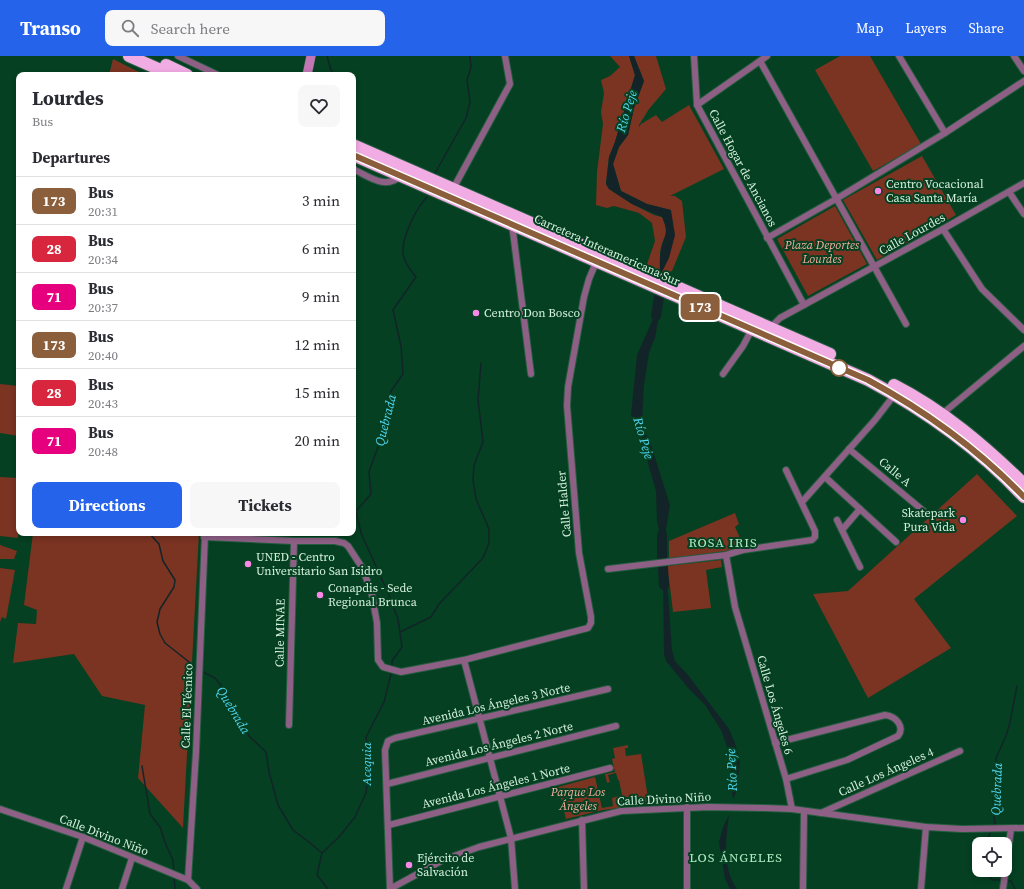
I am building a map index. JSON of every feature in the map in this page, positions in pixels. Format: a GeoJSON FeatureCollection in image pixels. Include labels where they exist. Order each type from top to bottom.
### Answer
{"type":"FeatureCollection","features":[{"type":"Feature","properties":{"kind":"highway"},"geometry":{"type":"LineString","coordinates":[[129,56],[165,72]]}},
{"type":"Feature","properties":{"kind":"highway"},"geometry":{"type":"LineString","coordinates":[[147,56],[181,72]]}},
{"type":"Feature","properties":{"kind":"highway","name":"Carretera Interamericana Sur"},"geometry":{"type":"LineString","coordinates":[[356,146],[453,189],[737,323],[868,380],[897,391],[983,457],[1024,497]]}},
{"type":"Feature","properties":{"kind":"highway","name":"Carretera Interamericana Sur"},"geometry":{"type":"LineString","coordinates":[[356,156],[512,224],[598,257],[770,328],[862,369],[897,391],[942,414],[1001,462],[1024,484]]}},
{"type":"Feature","properties":{"kind":"highway"},"geometry":{"type":"LineString","coordinates":[[983,457],[996,463],[1024,490]]}},
{"type":"Feature","properties":{"kind":"street"},"geometry":{"type":"LineString","coordinates":[[178,56],[212,72]]}},
{"type":"Feature","properties":{"kind":"street"},"geometry":{"type":"LineString","coordinates":[[308,72],[311,56]]}},
{"type":"Feature","properties":{"kind":"street"},"geometry":{"type":"LineString","coordinates":[[453,189],[510,84],[505,56]]}},
{"type":"Feature","properties":{"kind":"street"},"geometry":{"type":"LineString","coordinates":[[694,56],[697,105]]}},
{"type":"Feature","properties":{"kind":"street"},"geometry":{"type":"LineString","coordinates":[[697,105],[767,56]]}},
{"type":"Feature","properties":{"kind":"street"},"geometry":{"type":"LineString","coordinates":[[899,56],[945,133]]}},
{"type":"Feature","properties":{"kind":"street"},"geometry":{"type":"LineString","coordinates":[[1014,56],[1024,71]]}},
{"type":"Feature","properties":{"kind":"street"},"geometry":{"type":"LineString","coordinates":[[760,61],[906,324]]}},
{"type":"Feature","properties":{"kind":"street"},"geometry":{"type":"LineString","coordinates":[[767,238],[836,199],[945,133],[1024,81]]}},
{"type":"Feature","properties":{"kind":"street","name":"Calle Hogar de Ancianos"},"geometry":{"type":"LineString","coordinates":[[697,105],[804,305]]}},
{"type":"Feature","properties":{"kind":"street"},"geometry":{"type":"LineString","coordinates":[[356,170],[386,183],[396,181],[401,176]]}},
{"type":"Feature","properties":{"kind":"street","name":"Calle Lourdes"},"geometry":{"type":"LineString","coordinates":[[770,328],[780,318],[875,267],[1024,183]]}},
{"type":"Feature","properties":{"kind":"street"},"geometry":{"type":"LineString","coordinates":[[1009,192],[1024,214]]}},
{"type":"Feature","properties":{"kind":"street"},"geometry":{"type":"LineString","coordinates":[[512,224],[531,374]]}},
{"type":"Feature","properties":{"kind":"street"},"geometry":{"type":"LineString","coordinates":[[943,229],[982,289],[1024,330]]}},
{"type":"Feature","properties":{"kind":"street","name":"Calle Halder"},"geometry":{"type":"LineString","coordinates":[[219,536],[294,541],[335,540],[344,543],[352,551],[368,583],[375,607],[378,660],[383,667],[401,672],[464,660],[588,628],[591,624],[591,617],[580,553],[567,406],[568,387],[584,297],[589,278],[598,257]]}},
{"type":"Feature","properties":{"kind":"street"},"geometry":{"type":"LineString","coordinates":[[737,323],[746,322],[760,328],[770,328],[775,335],[784,339],[787,344]]}},
{"type":"Feature","properties":{"kind":"street"},"geometry":{"type":"LineString","coordinates":[[723,374],[743,346],[752,329]]}},
{"type":"Feature","properties":{"kind":"street"},"geometry":{"type":"LineString","coordinates":[[942,414],[1024,346]]}},
{"type":"Feature","properties":{"kind":"street"},"geometry":{"type":"LineString","coordinates":[[802,502],[875,420],[897,391]]}},
{"type":"Feature","properties":{"kind":"street","name":"Calle A"},"geometry":{"type":"LineString","coordinates":[[849,449],[926,513]]}},
{"type":"Feature","properties":{"kind":"street"},"geometry":{"type":"LineString","coordinates":[[608,570],[726,555],[743,550],[812,540],[815,537],[815,531],[786,470]]}},
{"type":"Feature","properties":{"kind":"street"},"geometry":{"type":"LineString","coordinates":[[825,477],[896,542]]}},
{"type":"Feature","properties":{"kind":"street"},"geometry":{"type":"LineString","coordinates":[[842,530],[860,509]]}},
{"type":"Feature","properties":{"kind":"street"},"geometry":{"type":"LineString","coordinates":[[837,520],[860,567]]}},
{"type":"Feature","properties":{"kind":"street","name":"Calle El Técnico"},"geometry":{"type":"LineString","coordinates":[[188,880],[196,752],[204,536]]}},
{"type":"Feature","properties":{"kind":"street","name":"Calle MINAE"},"geometry":{"type":"LineString","coordinates":[[289,725],[294,541]]}},
{"type":"Feature","properties":{"kind":"street","name":"Calle Los Ángeles 6"},"geometry":{"type":"LineString","coordinates":[[726,555],[735,607],[786,779],[792,809]]}},
{"type":"Feature","properties":{"kind":"street"},"geometry":{"type":"LineString","coordinates":[[464,660],[511,838],[515,889]]}},
{"type":"Feature","properties":{"kind":"street","name":"Avenida Los Ángeles 3 Norte"},"geometry":{"type":"LineString","coordinates":[[387,784],[385,750],[388,741],[395,738],[608,688]]}},
{"type":"Feature","properties":{"kind":"street"},"geometry":{"type":"LineString","coordinates":[[775,743],[885,715],[895,718],[901,728],[902,732],[898,736],[847,760],[786,779]]}},
{"type":"Feature","properties":{"kind":"street","name":"Avenida Los Ángeles 2 Norte"},"geometry":{"type":"LineString","coordinates":[[387,784],[616,726]]}},
{"type":"Feature","properties":{"kind":"street","name":"Calle Los Ángeles 4"},"geometry":{"type":"LineString","coordinates":[[821,813],[960,751]]}},
{"type":"Feature","properties":{"kind":"street","name":"Avenida Los Ángeles 1 Norte"},"geometry":{"type":"LineString","coordinates":[[388,825],[610,768]]}},
{"type":"Feature","properties":{"kind":"street"},"geometry":{"type":"LineString","coordinates":[[387,784],[390,889]]}},
{"type":"Feature","properties":{"kind":"street","name":"Calle Divino Niño"},"geometry":{"type":"LineString","coordinates":[[390,889],[443,860],[479,847],[621,811],[728,807],[792,809],[926,827],[962,829],[1024,828]]}},
{"type":"Feature","properties":{"kind":"street"},"geometry":{"type":"LineString","coordinates":[[687,808],[687,889]]}},
{"type":"Feature","properties":{"kind":"street","name":"Calle Divino Niño"},"geometry":{"type":"LineString","coordinates":[[0,809],[83,838],[188,880],[197,889]]}},
{"type":"Feature","properties":{"kind":"street"},"geometry":{"type":"LineString","coordinates":[[803,889],[804,811]]}},
{"type":"Feature","properties":{"kind":"street"},"geometry":{"type":"LineString","coordinates":[[582,820],[584,889]]}},
{"type":"Feature","properties":{"kind":"street"},"geometry":{"type":"LineString","coordinates":[[921,889],[926,827]]}},
{"type":"Feature","properties":{"kind":"street"},"geometry":{"type":"LineString","coordinates":[[1003,889],[1011,829]]}},
{"type":"Feature","properties":{"kind":"street"},"geometry":{"type":"LineString","coordinates":[[66,889],[83,838]]}},
{"type":"Feature","properties":{"kind":"street"},"geometry":{"type":"LineString","coordinates":[[122,889],[132,858]]}},
{"type":"Feature","properties":{"kind":"green space"},"geometry":{"type":"Polygon","coordinates":[[[610,56],[629,56],[635,75],[609,157],[606,184],[609,189],[632,204],[654,215],[662,217],[666,232],[660,253],[660,275],[671,210],[647,204],[621,191],[613,164],[619,147],[628,135],[634,108],[644,81],[634,56],[656,56],[666,89],[649,109],[639,127],[641,124],[656,115],[662,122],[689,105],[724,169],[670,196],[675,196],[682,201],[686,237],[672,271],[660,276],[646,267],[655,241],[652,223],[639,213],[614,206],[607,208],[596,205],[597,172],[603,124],[601,112],[604,93],[601,80],[610,76],[620,67],[610,56]]]}},
{"type":"Feature","properties":{"kind":"green space"},"geometry":{"type":"Polygon","coordinates":[[[840,56],[870,56],[921,144],[873,171],[815,70],[840,56]]]}},
{"type":"Feature","properties":{"kind":"green space"},"geometry":{"type":"Polygon","coordinates":[[[113,59],[139,72],[110,72],[113,59]]]}},
{"type":"Feature","properties":{"kind":"green space"},"geometry":{"type":"Polygon","coordinates":[[[922,156],[956,215],[877,260],[843,200],[922,156]]]}},
{"type":"Feature","properties":{"kind":"green space","name":"Plaza Deportes Lourdes"},"geometry":{"type":"Polygon","coordinates":[[[835,206],[867,264],[808,296],[777,239],[835,206]]]}},
{"type":"Feature","properties":{"kind":"green space"},"geometry":{"type":"Polygon","coordinates":[[[0,384],[16,386],[16,436],[0,433],[0,384]]]}},
{"type":"Feature","properties":{"kind":"green space"},"geometry":{"type":"Polygon","coordinates":[[[977,474],[1017,516],[914,599],[951,648],[868,698],[813,594],[848,591],[977,474]]]}},
{"type":"Feature","properties":{"kind":"green space"},"geometry":{"type":"Polygon","coordinates":[[[0,477],[16,478],[16,536],[18,536],[18,538],[0,536],[0,477]]]}},
{"type":"Feature","properties":{"kind":"green space"},"geometry":{"type":"Polygon","coordinates":[[[735,513],[739,524],[735,527],[744,547],[669,559],[669,541],[735,513]]]}},
{"type":"Feature","properties":{"kind":"green space"},"geometry":{"type":"Polygon","coordinates":[[[33,536],[199,536],[183,828],[138,778],[145,705],[102,696],[74,654],[13,663],[18,623],[36,624],[37,610],[24,605],[33,536]]]}},
{"type":"Feature","properties":{"kind":"green space"},"geometry":{"type":"Polygon","coordinates":[[[0,545],[17,551],[14,559],[0,559],[0,545]]]}},
{"type":"Feature","properties":{"kind":"green space"},"geometry":{"type":"Polygon","coordinates":[[[721,560],[722,567],[706,570],[711,608],[673,612],[666,566],[721,560]]]}},
{"type":"Feature","properties":{"kind":"green space"},"geometry":{"type":"Polygon","coordinates":[[[0,568],[15,570],[6,619],[2,617],[0,622],[0,568]]]}},
{"type":"Feature","properties":{"kind":"green space","name":"Parque Los Ángeles"},"geometry":{"type":"Polygon","coordinates":[[[628,745],[628,748],[625,748],[626,756],[641,754],[649,804],[603,810],[566,819],[558,787],[595,777],[602,808],[613,806],[612,798],[622,795],[619,780],[616,773],[608,775],[610,782],[607,783],[605,774],[615,772],[612,759],[615,758],[613,748],[628,745]]]}},
{"type":"Feature","properties":{"kind":"water"},"geometry":{"type":"Polygon","coordinates":[[[629,56],[634,56],[644,81],[634,108],[628,135],[619,147],[613,164],[621,191],[647,204],[671,210],[675,235],[669,258],[660,276],[660,254],[666,234],[666,227],[662,217],[632,204],[609,189],[606,184],[609,157],[635,75],[629,56]]]}},
{"type":"Feature","properties":{"kind":"water"},"geometry":{"type":"Polygon","coordinates":[[[659,304],[660,311],[655,338],[649,353],[644,385],[642,425],[650,442],[670,505],[663,549],[657,521],[656,491],[640,435],[631,415],[637,355],[653,319],[654,309],[659,304]]]}},
{"type":"Feature","properties":{"kind":"water"},"geometry":{"type":"Polygon","coordinates":[[[663,571],[667,582],[672,650],[675,661],[688,675],[729,729],[735,743],[740,760],[737,791],[733,799],[730,755],[721,730],[705,705],[688,688],[666,661],[664,654],[663,571]]]}},
{"type":"Feature","properties":{"kind":"water"},"geometry":{"type":"Polygon","coordinates":[[[729,815],[726,844],[727,863],[732,881],[737,889],[730,889],[725,879],[719,842],[723,827],[729,815]]]}},
{"type":"Feature","properties":{"kind":"waterway"},"geometry":{"type":"LineString","coordinates":[[327,56],[333,72]]}},
{"type":"Feature","properties":{"kind":"waterway"},"geometry":{"type":"LineString","coordinates":[[434,175],[466,118],[470,102],[467,80],[471,67],[470,56]]}},
{"type":"Feature","properties":{"kind":"waterway","name":"Quebrada"},"geometry":{"type":"LineString","coordinates":[[392,666],[392,661],[402,647],[398,619],[389,595],[361,533],[356,511],[371,494],[369,472],[379,444],[384,415],[391,391],[403,374],[401,346],[393,310],[416,277],[405,261],[403,253],[404,244],[411,222],[419,207],[427,197]]}},
{"type":"Feature","properties":{"kind":"waterway","name":"Río Peje"},"geometry":{"type":"LineString","coordinates":[[656,316],[659,297]]}},
{"type":"Feature","properties":{"kind":"waterway","name":"Quebrada"},"geometry":{"type":"LineString","coordinates":[[400,632],[431,617],[439,604],[483,558],[489,543],[489,529],[476,499],[473,480],[474,465],[483,442],[478,400],[481,363]]}},
{"type":"Feature","properties":{"kind":"waterway","name":"Río Peje"},"geometry":{"type":"LineString","coordinates":[[662,535],[662,557]]}},
{"type":"Feature","properties":{"kind":"waterway","name":"Quebrada"},"geometry":{"type":"LineString","coordinates":[[152,536],[159,544],[163,561],[175,580],[174,587],[160,609],[157,622],[160,634],[165,643],[198,669]]}},
{"type":"Feature","properties":{"kind":"waterway","name":"Río Peje"},"geometry":{"type":"LineString","coordinates":[[663,567],[664,585]]}},
{"type":"Feature","properties":{"kind":"waterway","name":"Quebrada"},"geometry":{"type":"LineString","coordinates":[[201,671],[215,678],[227,693],[249,736],[266,752],[269,772],[278,805],[293,830],[322,853]]}},
{"type":"Feature","properties":{"kind":"waterway","name":"Acequia"},"geometry":{"type":"LineString","coordinates":[[328,889],[317,875],[322,853],[339,837],[355,817],[366,793],[369,764],[366,737],[384,702],[391,674]]}},
{"type":"Feature","properties":{"kind":"waterway","name":"Quebrada"},"geometry":{"type":"LineString","coordinates":[[994,826],[993,808],[996,758],[1006,736],[1017,686]]}},
{"type":"Feature","properties":{"kind":"waterway","name":"Quebrada"},"geometry":{"type":"LineString","coordinates":[[142,766],[150,814],[160,827],[173,860],[174,872]]}},
{"type":"Feature","properties":{"kind":"waterway","name":"Quebrada"},"geometry":{"type":"LineString","coordinates":[[988,837],[991,831]]}},
{"type":"Feature","properties":{"kind":"waterway","name":"Quebrada"},"geometry":{"type":"LineString","coordinates":[[174,876],[175,889]]}},
{"type":"Feature","properties":{"kind":"waterway","name":"Quebrada"},"geometry":{"type":"LineString","coordinates":[[989,877],[993,880],[1001,880]]}},
{"type":"Feature","properties":{"kind":"waterway","name":"Quebrada"},"geometry":{"type":"LineString","coordinates":[[1005,881],[1011,881],[1015,889]]}},
{"type":"Feature","properties":{"kind":"bus line","name":"173"},"geometry":{"type":"LineString","coordinates":[[356,156],[868,380],[927,414],[979,454],[1006,478],[1024,497]]}},
{"type":"Feature","properties":{"kind":"place","name":"Centro Vocacional Casa Santa María"},"geometry":{"type":"Point","coordinates":[878,191]}},
{"type":"Feature","properties":{"kind":"place","name":"Centro Don Bosco"},"geometry":{"type":"Point","coordinates":[476,313]}},
{"type":"Feature","properties":{"kind":"place","name":"Skatepark Pura Vida"},"geometry":{"type":"Point","coordinates":[963,520]}},
{"type":"Feature","properties":{"kind":"place","name":"UNED - Centro Universitario San Isidro"},"geometry":{"type":"Point","coordinates":[248,564]}},
{"type":"Feature","properties":{"kind":"place","name":"Conapdis - Sede Regional Brunca"},"geometry":{"type":"Point","coordinates":[320,595]}},
{"type":"Feature","properties":{"kind":"place","name":"Ejército de Salvación"},"geometry":{"type":"Point","coordinates":[409,865]}},
{"type":"Feature","properties":{"kind":"district","name":"ROSA IRIS"},"geometry":{"type":"Point","coordinates":[723,542]}},
{"type":"Feature","properties":{"kind":"district","name":"LOS ÁNGELES"},"geometry":{"type":"Point","coordinates":[736,857]}}]}
